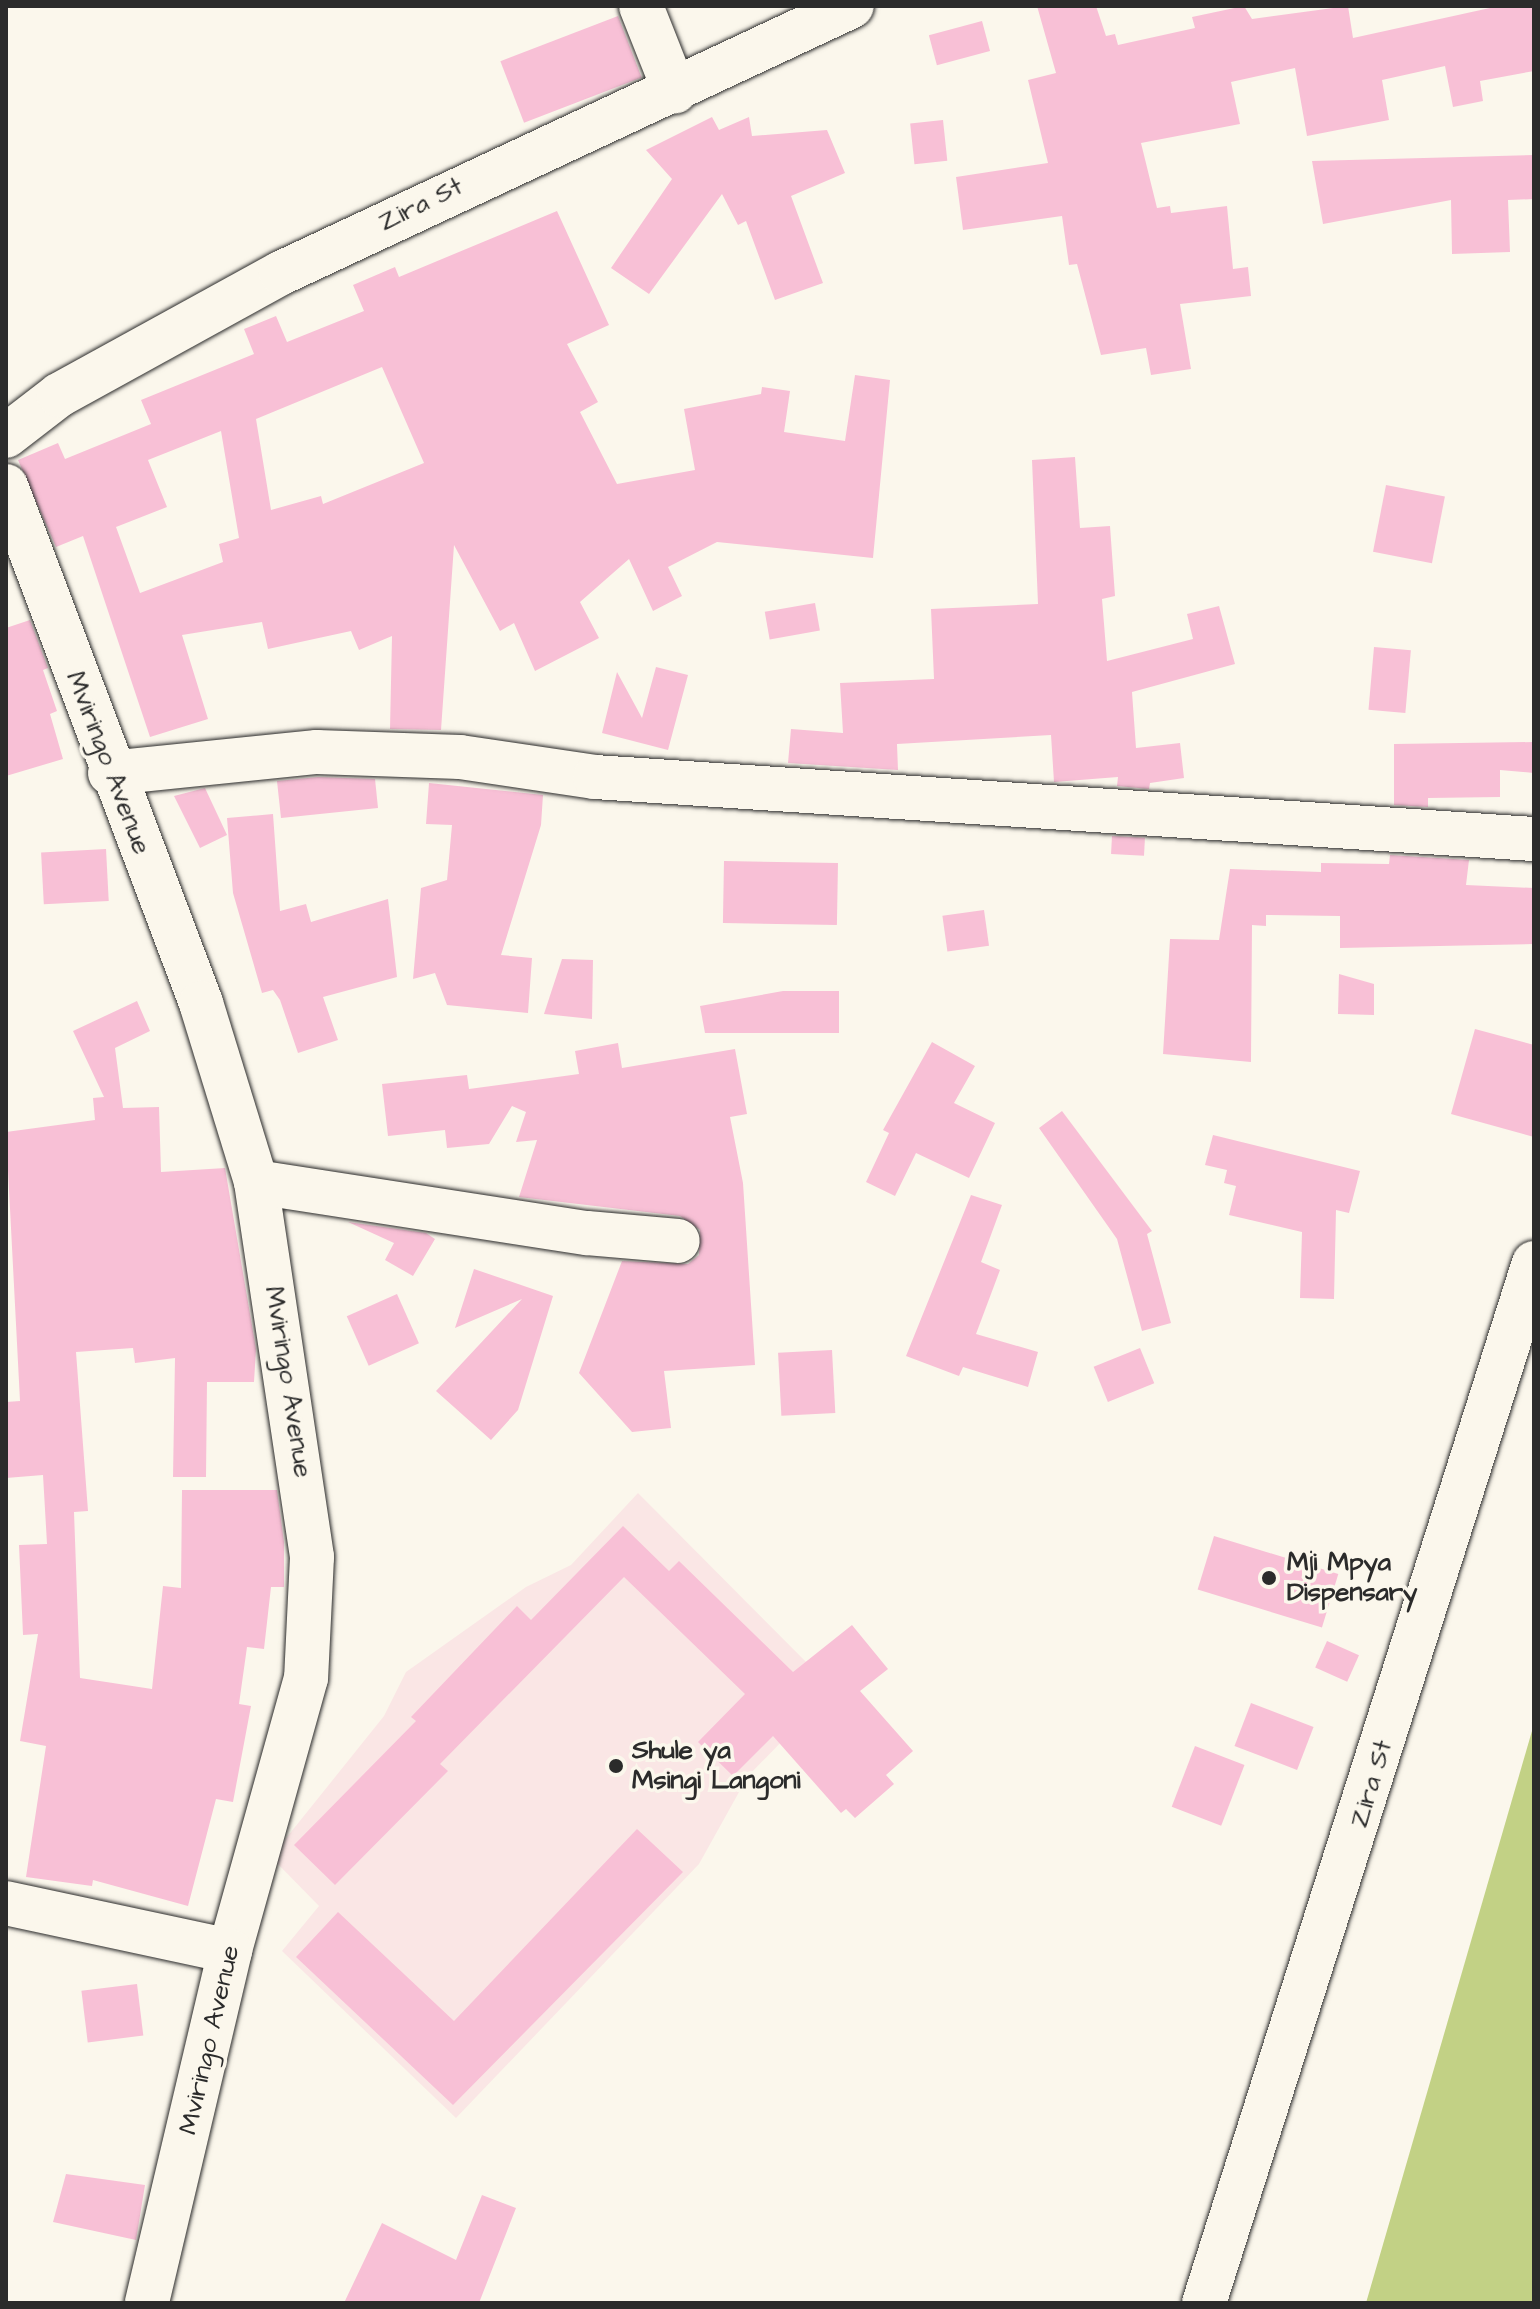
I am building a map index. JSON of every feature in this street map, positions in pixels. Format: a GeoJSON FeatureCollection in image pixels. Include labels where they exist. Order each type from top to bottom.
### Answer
{"type":"FeatureCollection","features":[{"type":"Feature","properties":{"kind":"street"},"geometry":{"type":"LineString","coordinates":[[641,6],[675,92]]}},
{"type":"Feature","properties":{"kind":"street","name":"Zira St"},"geometry":{"type":"LineString","coordinates":[[6,436],[59,395],[281,273],[504,165],[675,92],[852,6]]}},
{"type":"Feature","properties":{"kind":"street","name":"Mviringo Avenue"},"geometry":{"type":"LineString","coordinates":[[6,486],[110,773],[201,1003],[256,1182],[308,1510],[314,1616],[276,1800],[230,1951],[147,2303]]}},
{"type":"Feature","properties":{"kind":"street"},"geometry":{"type":"LineString","coordinates":[[110,773],[317,752],[460,757],[595,777],[1534,839]]}},
{"type":"Feature","properties":{"kind":"street"},"geometry":{"type":"LineString","coordinates":[[256,1182],[587,1233],[678,1241]]}},
{"type":"Feature","properties":{"kind":"street","name":"Zira St"},"geometry":{"type":"LineString","coordinates":[[1204,2303],[1534,1263]]}},
{"type":"Feature","properties":{"kind":"street"},"geometry":{"type":"LineString","coordinates":[[6,1903],[230,1951]]}},
{"type":"Feature","properties":{"kind":"shaded area"},"geometry":{"type":"Polygon","coordinates":[[[638,1493],[833,1689],[748,1776],[699,1864],[456,2118],[282,1951],[319,1906],[271,1857],[384,1716],[406,1672],[526,1587],[571,1565],[638,1493]]]}},
{"type":"Feature","properties":{"kind":"green space"},"geometry":{"type":"Polygon","coordinates":[[[1534,1724],[1534,2303],[1366,2303],[1534,1724]]]}},
{"type":"Feature","properties":{"kind":"building"},"geometry":{"type":"Polygon","coordinates":[[[1037,6],[1096,6],[1106,36],[1115,34],[1118,45],[1195,28],[1192,17],[1244,6],[1252,19],[1348,6],[1353,38],[1499,6],[1534,6],[1534,71],[1480,81],[1483,101],[1453,107],[1445,66],[1382,80],[1389,120],[1307,136],[1295,68],[1231,82],[1240,124],[1141,143],[1157,208],[1170,206],[1171,213],[1227,206],[1233,269],[1248,267],[1251,296],[1180,304],[1191,369],[1151,375],[1146,348],[1101,355],[1077,264],[1069,265],[1062,216],[963,230],[956,177],[1048,163],[1028,80],[1056,73],[1037,6]]]}},
{"type":"Feature","properties":{"kind":"building"},"geometry":{"type":"Polygon","coordinates":[[[618,16],[642,78],[524,123],[500,61],[618,16]]]}},
{"type":"Feature","properties":{"kind":"building"},"geometry":{"type":"Polygon","coordinates":[[[982,21],[990,51],[937,65],[929,35],[982,21]]]}},
{"type":"Feature","properties":{"kind":"building"},"geometry":{"type":"Polygon","coordinates":[[[712,117],[719,130],[749,117],[752,136],[827,130],[845,173],[791,196],[823,283],[775,300],[746,221],[738,225],[722,194],[649,294],[611,268],[672,179],[646,150],[712,117]]]}},
{"type":"Feature","properties":{"kind":"building"},"geometry":{"type":"Polygon","coordinates":[[[943,120],[947,161],[914,164],[910,123],[943,120]]]}},
{"type":"Feature","properties":{"kind":"building"},"geometry":{"type":"Polygon","coordinates":[[[1534,155],[1534,199],[1508,200],[1510,252],[1452,254],[1451,200],[1323,224],[1312,161],[1534,155]]]}},
{"type":"Feature","properties":{"kind":"building"},"geometry":{"type":"Polygon","coordinates":[[[557,211],[609,325],[567,344],[598,402],[580,412],[617,484],[695,470],[684,409],[761,394],[762,387],[790,391],[784,432],[845,441],[855,375],[890,380],[873,558],[717,542],[668,567],[682,596],[653,611],[629,559],[580,602],[599,638],[535,671],[514,623],[500,631],[454,545],[441,730],[390,729],[392,636],[359,650],[351,631],[268,649],[262,622],[182,635],[208,719],[150,737],[83,536],[56,547],[18,460],[58,443],[65,459],[151,424],[141,400],[254,354],[244,329],[276,316],[287,342],[364,311],[353,285],[395,267],[399,277],[557,211]],[[382,367],[256,419],[271,510],[321,496],[323,504],[424,463],[382,367]],[[221,431],[148,460],[167,507],[116,527],[140,593],[223,562],[219,544],[239,538],[221,431]]]}},
{"type":"Feature","properties":{"kind":"building"},"geometry":{"type":"Polygon","coordinates":[[[1075,457],[1080,528],[1110,526],[1115,596],[1102,599],[1107,661],[1193,639],[1187,614],[1219,606],[1235,664],[1132,692],[1136,748],[1180,743],[1184,778],[1150,783],[1149,789],[1117,786],[1118,777],[1054,782],[1051,735],[897,744],[898,770],[788,763],[791,729],[843,733],[840,683],[934,679],[931,609],[1038,604],[1032,460],[1075,457]]]}},
{"type":"Feature","properties":{"kind":"building"},"geometry":{"type":"Polygon","coordinates":[[[1386,485],[1445,496],[1432,563],[1373,552],[1386,485]]]}},
{"type":"Feature","properties":{"kind":"building"},"geometry":{"type":"Polygon","coordinates":[[[815,603],[820,631],[770,639],[765,612],[815,603]]]}},
{"type":"Feature","properties":{"kind":"building"},"geometry":{"type":"Polygon","coordinates":[[[30,620],[48,668],[43,670],[57,711],[50,714],[63,759],[6,776],[6,628],[30,620]]]}},
{"type":"Feature","properties":{"kind":"building"},"geometry":{"type":"Polygon","coordinates":[[[1374,647],[1411,650],[1405,713],[1369,710],[1374,647]]]}},
{"type":"Feature","properties":{"kind":"building"},"geometry":{"type":"Polygon","coordinates":[[[656,667],[688,675],[668,750],[602,733],[617,672],[642,718],[656,667]]]}},
{"type":"Feature","properties":{"kind":"building"},"geometry":{"type":"Polygon","coordinates":[[[1534,742],[1534,773],[1500,770],[1500,797],[1428,798],[1428,807],[1394,805],[1394,744],[1534,742]]]}},
{"type":"Feature","properties":{"kind":"building"},"geometry":{"type":"Polygon","coordinates":[[[318,777],[375,779],[378,808],[281,818],[277,781],[318,777]]]}},
{"type":"Feature","properties":{"kind":"building"},"geometry":{"type":"Polygon","coordinates":[[[429,783],[543,795],[541,825],[501,955],[532,958],[528,1013],[447,1005],[435,973],[413,979],[421,888],[447,880],[452,825],[426,824],[429,783]]]}},
{"type":"Feature","properties":{"kind":"building"},"geometry":{"type":"Polygon","coordinates":[[[205,788],[227,835],[200,848],[174,796],[205,788]]]}},
{"type":"Feature","properties":{"kind":"building"},"geometry":{"type":"Polygon","coordinates":[[[273,814],[280,911],[306,904],[311,922],[388,899],[397,977],[323,997],[338,1040],[298,1053],[280,1000],[273,990],[262,993],[233,893],[227,818],[273,814]]]}},
{"type":"Feature","properties":{"kind":"building"},"geometry":{"type":"Polygon","coordinates":[[[1112,836],[1145,838],[1144,856],[1111,854],[1112,836]]]}},
{"type":"Feature","properties":{"kind":"building"},"geometry":{"type":"Polygon","coordinates":[[[106,849],[109,901],[44,904],[41,852],[106,849]]]}},
{"type":"Feature","properties":{"kind":"building"},"geometry":{"type":"Polygon","coordinates":[[[1390,855],[1469,860],[1466,885],[1534,888],[1534,944],[1340,948],[1340,916],[1266,915],[1266,926],[1252,925],[1251,1062],[1163,1054],[1170,939],[1219,940],[1230,869],[1321,872],[1321,863],[1389,864],[1390,855]]]}},
{"type":"Feature","properties":{"kind":"building"},"geometry":{"type":"Polygon","coordinates":[[[724,861],[838,863],[837,925],[723,923],[724,861]]]}},
{"type":"Feature","properties":{"kind":"building"},"geometry":{"type":"Polygon","coordinates":[[[984,910],[989,946],[947,951],[942,916],[984,910]]]}},
{"type":"Feature","properties":{"kind":"building"},"geometry":{"type":"Polygon","coordinates":[[[562,959],[593,960],[592,1019],[544,1014],[562,959]]]}},
{"type":"Feature","properties":{"kind":"building"},"geometry":{"type":"Polygon","coordinates":[[[1339,974],[1374,984],[1374,1015],[1338,1014],[1339,974]]]}},
{"type":"Feature","properties":{"kind":"building"},"geometry":{"type":"Polygon","coordinates":[[[783,991],[839,991],[839,1033],[705,1033],[700,1006],[783,991]]]}},
{"type":"Feature","properties":{"kind":"building"},"geometry":{"type":"Polygon","coordinates":[[[137,1001],[150,1031],[115,1048],[123,1108],[159,1107],[161,1172],[225,1168],[256,1349],[254,1382],[207,1382],[206,1477],[173,1477],[175,1358],[135,1363],[133,1348],[76,1352],[88,1511],[74,1512],[80,1678],[152,1689],[163,1586],[181,1588],[182,1490],[277,1490],[284,1542],[284,1587],[271,1587],[264,1649],[247,1647],[239,1704],[251,1706],[233,1802],[216,1799],[188,1906],[93,1880],[92,1886],[26,1877],[46,1746],[20,1741],[38,1634],[23,1635],[19,1545],[47,1544],[43,1475],[6,1478],[6,1402],[20,1401],[6,1132],[95,1120],[93,1098],[104,1097],[73,1031],[137,1001]]]}},
{"type":"Feature","properties":{"kind":"building"},"geometry":{"type":"Polygon","coordinates":[[[1475,1029],[1534,1045],[1534,1137],[1451,1114],[1475,1029]]]}},
{"type":"Feature","properties":{"kind":"building"},"geometry":{"type":"Polygon","coordinates":[[[932,1042],[975,1066],[954,1103],[995,1123],[969,1178],[916,1153],[895,1196],[866,1182],[889,1133],[883,1130],[932,1042]]]}},
{"type":"Feature","properties":{"kind":"building"},"geometry":{"type":"Polygon","coordinates":[[[618,1043],[622,1068],[735,1049],[747,1114],[730,1117],[743,1183],[755,1365],[664,1371],[671,1428],[632,1432],[579,1373],[622,1261],[688,1264],[699,1255],[700,1230],[680,1216],[519,1197],[537,1140],[516,1142],[526,1112],[512,1106],[489,1144],[447,1148],[445,1130],[388,1136],[382,1084],[467,1075],[469,1089],[579,1074],[575,1051],[618,1043]]]}},
{"type":"Feature","properties":{"kind":"building"},"geometry":{"type":"Polygon","coordinates":[[[1062,1111],[1152,1231],[1147,1234],[1171,1323],[1142,1331],[1117,1239],[1039,1128],[1062,1111]]]}},
{"type":"Feature","properties":{"kind":"building"},"geometry":{"type":"Polygon","coordinates":[[[1213,1135],[1360,1171],[1349,1213],[1336,1210],[1334,1299],[1300,1298],[1302,1232],[1229,1215],[1236,1186],[1224,1183],[1227,1170],[1205,1165],[1213,1135]]]}},
{"type":"Feature","properties":{"kind":"building"},"geometry":{"type":"Polygon","coordinates":[[[971,1195],[1002,1205],[981,1262],[1000,1270],[976,1334],[1038,1352],[1028,1387],[963,1367],[959,1376],[906,1356],[971,1195]]]}},
{"type":"Feature","properties":{"kind":"building"},"geometry":{"type":"Polygon","coordinates":[[[348,1222],[426,1233],[435,1239],[413,1276],[385,1260],[394,1243],[348,1222]]]}},
{"type":"Feature","properties":{"kind":"building"},"geometry":{"type":"Polygon","coordinates":[[[474,1269],[553,1296],[518,1410],[491,1440],[436,1391],[522,1299],[455,1328],[474,1269]]]}},
{"type":"Feature","properties":{"kind":"building"},"geometry":{"type":"Polygon","coordinates":[[[397,1294],[419,1343],[369,1366],[347,1316],[397,1294]]]}},
{"type":"Feature","properties":{"kind":"building"},"geometry":{"type":"Polygon","coordinates":[[[1140,1348],[1154,1383],[1108,1402],[1094,1367],[1140,1348]]]}},
{"type":"Feature","properties":{"kind":"building"},"geometry":{"type":"Polygon","coordinates":[[[832,1350],[835,1413],[781,1416],[778,1353],[832,1350]]]}},
{"type":"Feature","properties":{"kind":"building"},"geometry":{"type":"Polygon","coordinates":[[[623,1526],[669,1571],[679,1561],[793,1672],[852,1625],[888,1669],[860,1691],[913,1751],[886,1775],[894,1784],[855,1818],[846,1809],[841,1813],[773,1736],[733,1776],[698,1742],[745,1694],[624,1577],[440,1764],[448,1771],[335,1885],[294,1845],[416,1721],[411,1717],[517,1606],[531,1620],[623,1526]]]}},
{"type":"Feature","properties":{"kind":"building","name":"Mji Mpya Dispensary"},"geometry":{"type":"Polygon","coordinates":[[[1214,1536],[1338,1574],[1322,1628],[1198,1590],[1214,1536]]]}},
{"type":"Feature","properties":{"kind":"building"},"geometry":{"type":"Polygon","coordinates":[[[1327,1641],[1359,1655],[1347,1682],[1315,1667],[1327,1641]]]}},
{"type":"Feature","properties":{"kind":"building"},"geometry":{"type":"Polygon","coordinates":[[[1251,1703],[1314,1727],[1297,1770],[1235,1746],[1251,1703]]]}},
{"type":"Feature","properties":{"kind":"building"},"geometry":{"type":"Polygon","coordinates":[[[1195,1746],[1244,1765],[1221,1826],[1172,1807],[1195,1746]]]}},
{"type":"Feature","properties":{"kind":"building"},"geometry":{"type":"Polygon","coordinates":[[[637,1829],[683,1872],[453,2105],[296,1957],[338,1912],[454,2021],[637,1829]]]}},
{"type":"Feature","properties":{"kind":"building"},"geometry":{"type":"Polygon","coordinates":[[[137,1984],[143,2036],[88,2042],[81,1991],[137,1984]]]}},
{"type":"Feature","properties":{"kind":"building"},"geometry":{"type":"Polygon","coordinates":[[[66,2174],[145,2185],[136,2240],[53,2222],[66,2174]]]}},
{"type":"Feature","properties":{"kind":"building"},"geometry":{"type":"Polygon","coordinates":[[[482,2195],[516,2208],[479,2303],[344,2303],[382,2223],[456,2260],[482,2195]]]}},
{"type":"Feature","properties":{"kind":"place","name":"Mji Mpya Dispensary"},"geometry":{"type":"Point","coordinates":[1269,1578]}},
{"type":"Feature","properties":{"kind":"place","name":"Shule ya Msingi Langoni"},"geometry":{"type":"Point","coordinates":[616,1766]}}]}
